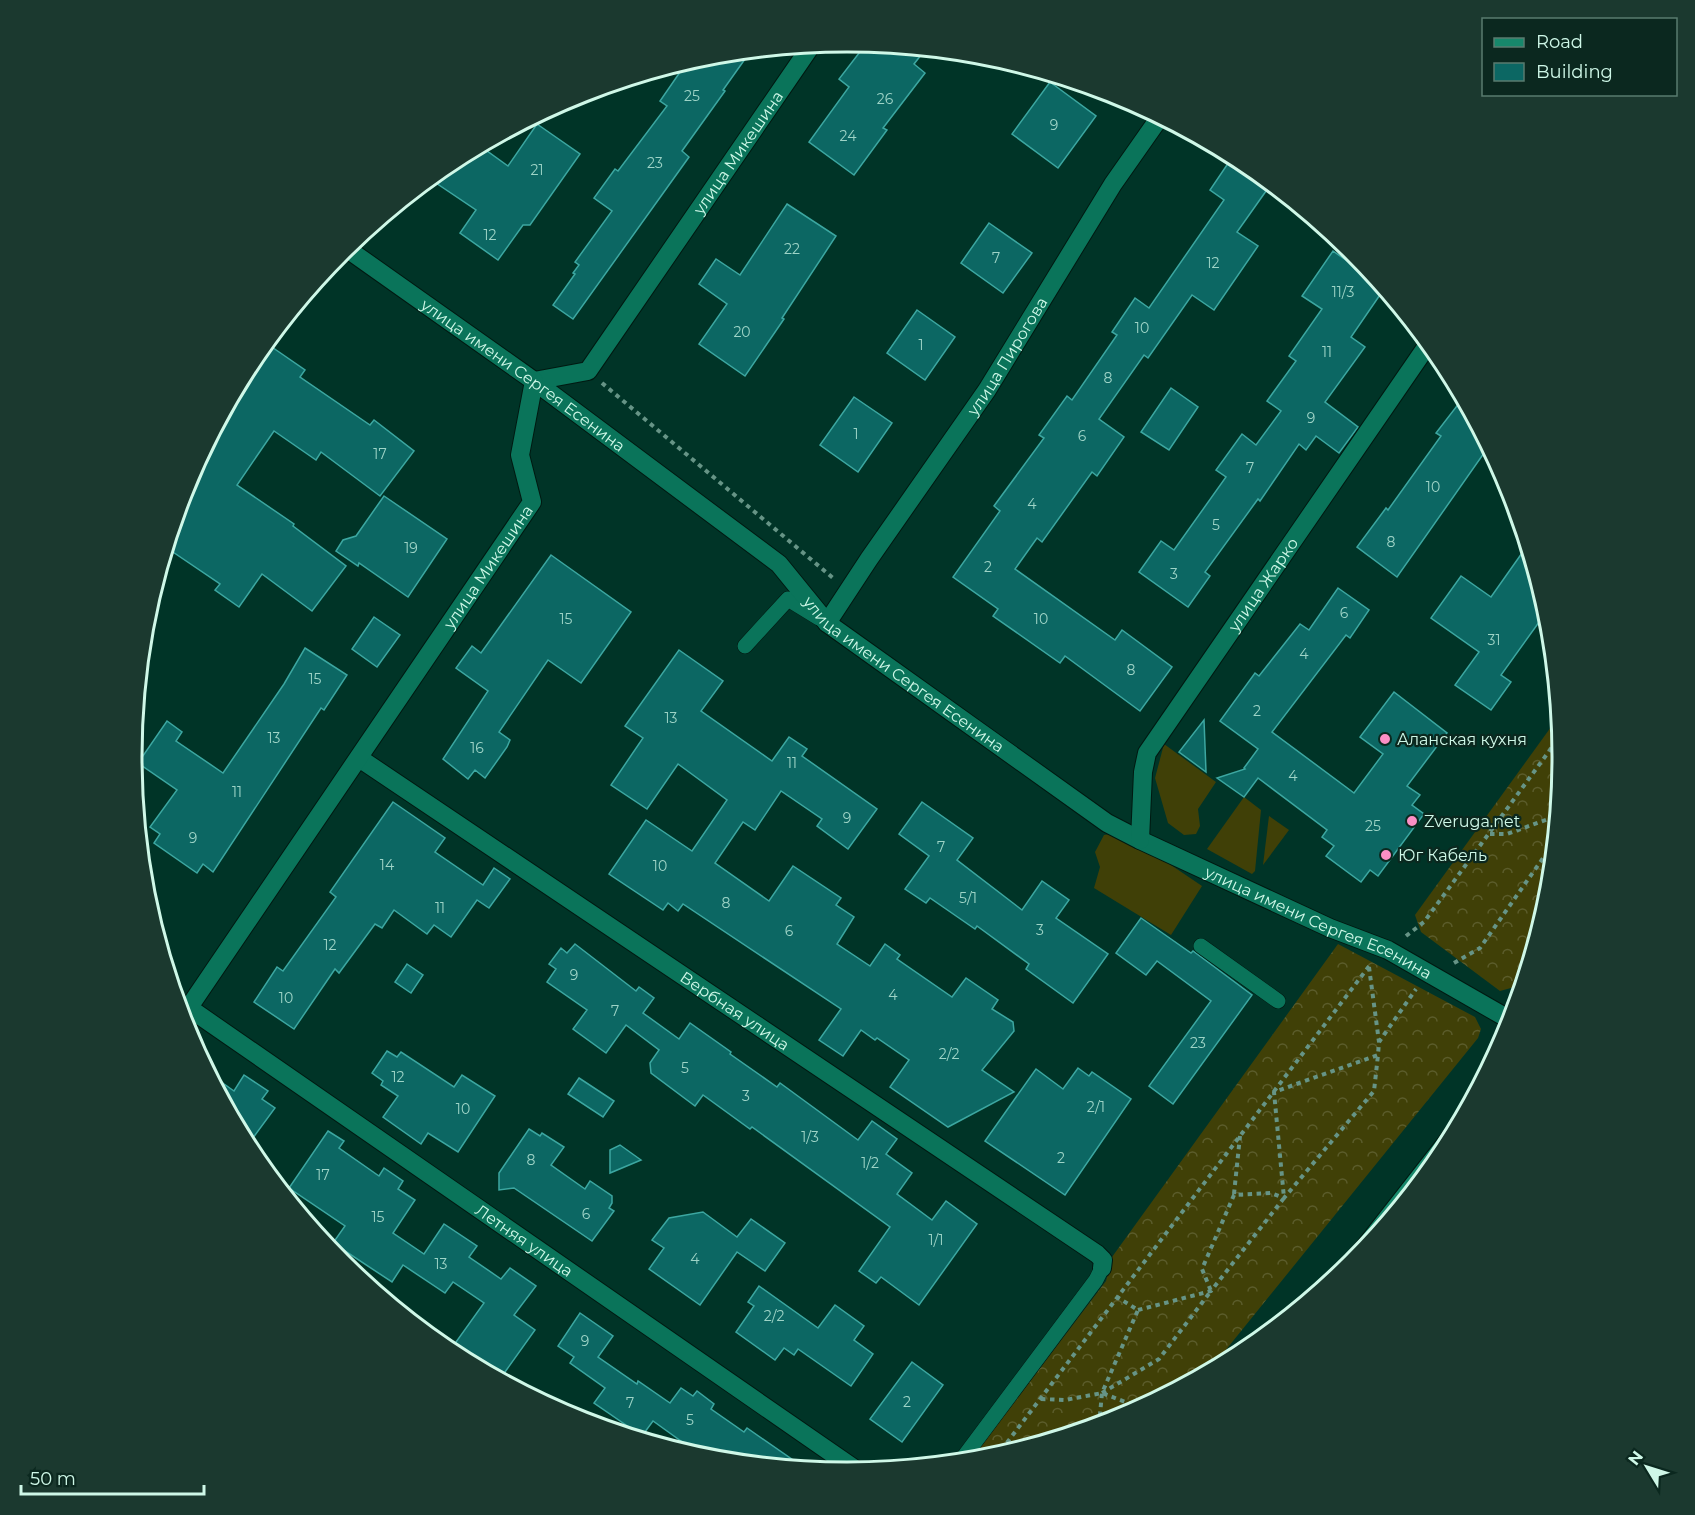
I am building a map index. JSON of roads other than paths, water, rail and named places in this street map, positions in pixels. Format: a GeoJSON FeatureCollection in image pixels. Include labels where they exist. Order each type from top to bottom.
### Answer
{"type":"FeatureCollection","features":[{"type":"Feature","properties":{"kind":"street","name":"улица Микешина"},"geometry":{"type":"LineString","coordinates":[[189,1007],[532,502],[520,454],[534,381],[588,371],[806,54]]}},
{"type":"Feature","properties":{"kind":"street","name":"улица Пирогова"},"geometry":{"type":"LineString","coordinates":[[827,623],[987,390],[1113,184],[1155,123]]}},
{"type":"Feature","properties":{"kind":"street","name":"улица имени Сергея Есенина"},"geometry":{"type":"LineString","coordinates":[[354,254],[534,381],[779,564],[827,623],[1107,823],[1330,928],[1388,950],[1503,1016]]}},
{"type":"Feature","properties":{"kind":"street","name":"улица Жарко"},"geometry":{"type":"LineString","coordinates":[[1140,840],[1143,772],[1147,753],[1423,351]]}},
{"type":"Feature","properties":{"kind":"street","name":"Вербная улица"},"geometry":{"type":"LineString","coordinates":[[359,758],[1097,1254],[1102,1260],[1102,1268]]}},
{"type":"Feature","properties":{"kind":"street","name":"Летняя улица"},"geometry":{"type":"LineString","coordinates":[[192,1017],[844,1462]]}},
{"type":"Feature","properties":{"kind":"lane"},"geometry":{"type":"LineString","coordinates":[[745,646],[788,599],[827,623]]}},
{"type":"Feature","properties":{"kind":"lane"},"geometry":{"type":"LineString","coordinates":[[1201,946],[1278,1001]]}},
{"type":"Feature","properties":{"kind":"lane"},"geometry":{"type":"LineString","coordinates":[[968,1452],[1096,1280],[1102,1268]]}},
{"type":"Feature","properties":{"kind":"place","name":"Аланская кухня"},"geometry":{"type":"Point","coordinates":[1385,739]}},
{"type":"Feature","properties":{"kind":"place","name":"Zveruga.net"},"geometry":{"type":"Point","coordinates":[1412,821]}},
{"type":"Feature","properties":{"kind":"place","name":"Юг Кабель"},"geometry":{"type":"Point","coordinates":[1386,855]}}]}
